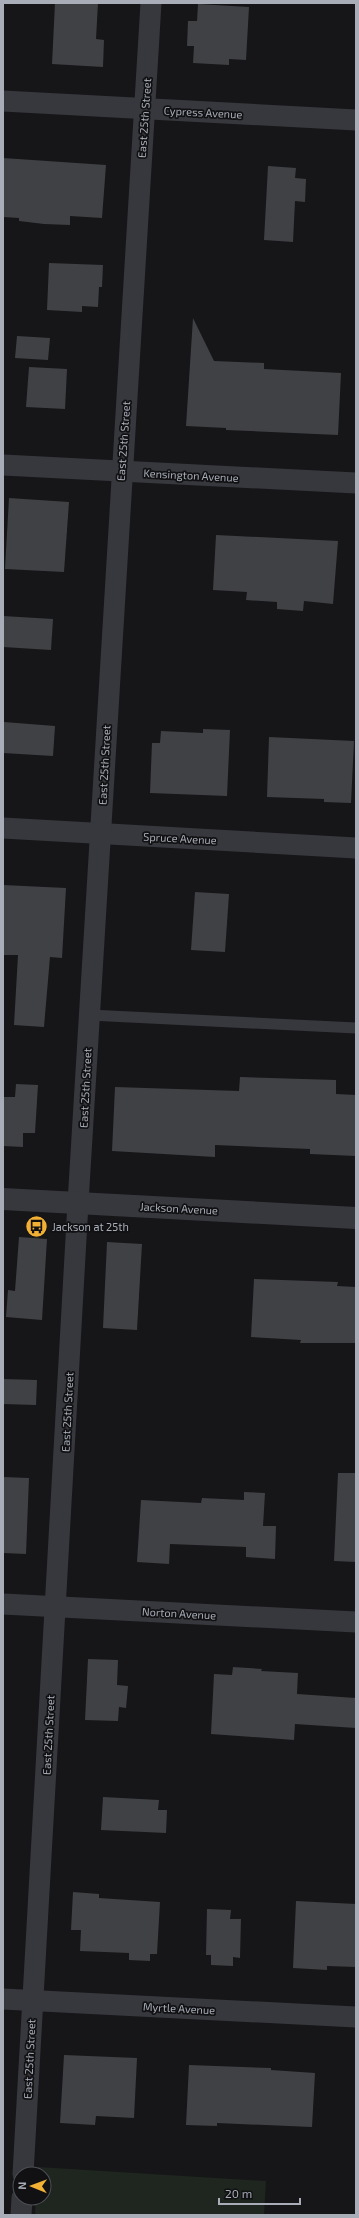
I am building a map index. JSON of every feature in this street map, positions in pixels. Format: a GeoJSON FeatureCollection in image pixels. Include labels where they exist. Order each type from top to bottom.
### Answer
{"type":"FeatureCollection","features":[{"type":"Feature","properties":{"kind":"street","name":"East 25th Street"},"geometry":{"type":"LineString","coordinates":[[24,2166],[32,2001],[56,1607],[89,1015],[121,471],[151,3]]}},
{"type":"Feature","properties":{"kind":"street","name":"Cypress Avenue"},"geometry":{"type":"LineString","coordinates":[[3,101],[356,120]]}},
{"type":"Feature","properties":{"kind":"street","name":"Kensington Avenue"},"geometry":{"type":"LineString","coordinates":[[3,464],[356,483]]}},
{"type":"Feature","properties":{"kind":"street","name":"Spruce Avenue"},"geometry":{"type":"LineString","coordinates":[[3,828],[356,848]]}},
{"type":"Feature","properties":{"kind":"street","name":"Jackson Avenue"},"geometry":{"type":"LineString","coordinates":[[3,1199],[356,1218]]}},
{"type":"Feature","properties":{"kind":"street","name":"Norton Avenue"},"geometry":{"type":"LineString","coordinates":[[3,1604],[356,1622]]}},
{"type":"Feature","properties":{"kind":"street","name":"Myrtle Avenue"},"geometry":{"type":"LineString","coordinates":[[3,1999],[356,2017]]}},
{"type":"Feature","properties":{"kind":"lane"},"geometry":{"type":"LineString","coordinates":[[89,1015],[356,1028]]}},
{"type":"Feature","properties":{"kind":"shaded area"},"geometry":{"type":"Polygon","coordinates":[[[52,2168],[266,2181],[264,2215],[35,2215],[36,2206],[52,2206],[52,2168]]]}},
{"type":"Feature","properties":{"kind":"building"},"geometry":{"type":"Polygon","coordinates":[[[55,3],[98,3],[96,39],[104,40],[103,67],[52,64],[55,3]]]}},
{"type":"Feature","properties":{"kind":"building"},"geometry":{"type":"Polygon","coordinates":[[[198,4],[249,7],[246,60],[229,59],[229,65],[193,63],[194,46],[187,46],[188,21],[197,21],[198,4]]]}},
{"type":"Feature","properties":{"kind":"building"},"geometry":{"type":"Polygon","coordinates":[[[3,158],[106,165],[102,218],[70,216],[70,225],[44,224],[19,221],[19,218],[3,217],[3,158]]]}},
{"type":"Feature","properties":{"kind":"building"},"geometry":{"type":"Polygon","coordinates":[[[268,166],[296,168],[295,178],[306,179],[305,202],[295,201],[293,242],[264,240],[268,166]]]}},
{"type":"Feature","properties":{"kind":"building"},"geometry":{"type":"Polygon","coordinates":[[[49,263],[103,265],[102,287],[99,287],[98,307],[82,306],[82,312],[47,310],[49,263]]]}},
{"type":"Feature","properties":{"kind":"building"},"geometry":{"type":"Polygon","coordinates":[[[193,318],[214,361],[264,363],[264,369],[341,373],[338,435],[226,430],[226,428],[186,426],[193,318]]]}},
{"type":"Feature","properties":{"kind":"building"},"geometry":{"type":"Polygon","coordinates":[[[17,336],[50,338],[48,360],[15,358],[17,336]]]}},
{"type":"Feature","properties":{"kind":"building"},"geometry":{"type":"Polygon","coordinates":[[[29,367],[67,369],[65,409],[26,407],[29,367]]]}},
{"type":"Feature","properties":{"kind":"building"},"geometry":{"type":"Polygon","coordinates":[[[9,498],[69,502],[64,572],[5,569],[9,498]]]}},
{"type":"Feature","properties":{"kind":"building"},"geometry":{"type":"Polygon","coordinates":[[[216,535],[338,541],[333,604],[304,601],[303,611],[277,609],[277,602],[246,600],[247,592],[213,590],[216,535]]]}},
{"type":"Feature","properties":{"kind":"building"},"geometry":{"type":"Polygon","coordinates":[[[3,616],[53,619],[51,650],[3,647],[3,616]]]}},
{"type":"Feature","properties":{"kind":"building"},"geometry":{"type":"Polygon","coordinates":[[[4,722],[55,726],[53,756],[3,753],[4,722]]]}},
{"type":"Feature","properties":{"kind":"building"},"geometry":{"type":"Polygon","coordinates":[[[203,729],[230,730],[227,796],[150,793],[152,743],[160,743],[161,731],[203,733],[203,729]]]}},
{"type":"Feature","properties":{"kind":"building"},"geometry":{"type":"Polygon","coordinates":[[[269,737],[354,741],[351,803],[324,802],[324,799],[267,797],[269,737]]]}},
{"type":"Feature","properties":{"kind":"building"},"geometry":{"type":"Polygon","coordinates":[[[3,885],[66,888],[62,958],[50,957],[44,1027],[14,1025],[18,955],[3,955],[3,885]]]}},
{"type":"Feature","properties":{"kind":"building"},"geometry":{"type":"Polygon","coordinates":[[[195,892],[229,894],[225,952],[191,950],[195,892]]]}},
{"type":"Feature","properties":{"kind":"building"},"geometry":{"type":"Polygon","coordinates":[[[240,1077],[336,1080],[336,1094],[356,1095],[356,1156],[310,1154],[310,1149],[215,1145],[215,1157],[112,1151],[115,1087],[239,1091],[240,1077]]]}},
{"type":"Feature","properties":{"kind":"building"},"geometry":{"type":"Polygon","coordinates":[[[16,1084],[38,1085],[35,1133],[23,1133],[23,1147],[3,1146],[3,1097],[15,1097],[16,1084]]]}},
{"type":"Feature","properties":{"kind":"building"},"geometry":{"type":"Polygon","coordinates":[[[19,1237],[47,1239],[42,1320],[6,1317],[8,1290],[15,1291],[19,1237]]]}},
{"type":"Feature","properties":{"kind":"building"},"geometry":{"type":"Polygon","coordinates":[[[107,1242],[142,1244],[137,1330],[103,1328],[107,1242]]]}},
{"type":"Feature","properties":{"kind":"building"},"geometry":{"type":"Polygon","coordinates":[[[254,1279],[338,1282],[337,1286],[356,1287],[356,1343],[300,1343],[301,1340],[251,1337],[254,1279]]]}},
{"type":"Feature","properties":{"kind":"building"},"geometry":{"type":"Polygon","coordinates":[[[3,1379],[37,1380],[36,1405],[3,1404],[3,1379]]]}},
{"type":"Feature","properties":{"kind":"building"},"geometry":{"type":"Polygon","coordinates":[[[338,1473],[356,1473],[356,1562],[334,1561],[338,1473]]]}},
{"type":"Feature","properties":{"kind":"building"},"geometry":{"type":"Polygon","coordinates":[[[3,1477],[29,1478],[26,1554],[3,1553],[3,1477]]]}},
{"type":"Feature","properties":{"kind":"building"},"geometry":{"type":"Polygon","coordinates":[[[244,1492],[265,1493],[263,1526],[276,1526],[275,1559],[246,1557],[246,1547],[170,1544],[169,1564],[137,1562],[141,1500],[201,1503],[202,1498],[244,1500],[244,1492]]]}},
{"type":"Feature","properties":{"kind":"building"},"geometry":{"type":"Polygon","coordinates":[[[88,1659],[118,1660],[117,1685],[128,1686],[126,1708],[119,1707],[118,1721],[85,1720],[88,1659]]]}},
{"type":"Feature","properties":{"kind":"building"},"geometry":{"type":"Polygon","coordinates":[[[233,1667],[262,1669],[261,1671],[298,1673],[297,1694],[356,1698],[356,1728],[295,1724],[294,1740],[211,1734],[214,1674],[232,1675],[233,1667]]]}},
{"type":"Feature","properties":{"kind":"building"},"geometry":{"type":"Polygon","coordinates":[[[103,1797],[159,1800],[158,1810],[167,1810],[166,1833],[101,1830],[103,1797]]]}},
{"type":"Feature","properties":{"kind":"building"},"geometry":{"type":"Polygon","coordinates":[[[73,1892],[99,1894],[99,1898],[160,1902],[157,1954],[150,1954],[150,1961],[129,1960],[129,1953],[80,1951],[81,1930],[71,1930],[73,1892]]]}},
{"type":"Feature","properties":{"kind":"building"},"geometry":{"type":"Polygon","coordinates":[[[296,1901],[356,1904],[356,1967],[327,1966],[327,1970],[293,1968],[296,1901]]]}},
{"type":"Feature","properties":{"kind":"building"},"geometry":{"type":"Polygon","coordinates":[[[207,1909],[231,1910],[230,1919],[241,1919],[240,1958],[233,1957],[233,1966],[211,1965],[211,1955],[206,1955],[207,1909]]]}},
{"type":"Feature","properties":{"kind":"building"},"geometry":{"type":"Polygon","coordinates":[[[64,2055],[137,2058],[134,2118],[96,2116],[95,2125],[60,2123],[64,2055]]]}},
{"type":"Feature","properties":{"kind":"building"},"geometry":{"type":"Polygon","coordinates":[[[189,2065],[271,2068],[271,2070],[315,2073],[312,2127],[217,2123],[217,2126],[186,2125],[189,2065]]]}},
{"type":"Feature","properties":{"kind":"place","name":"Jackson at 25th"},"geometry":{"type":"Point","coordinates":[37,1226]}}]}
